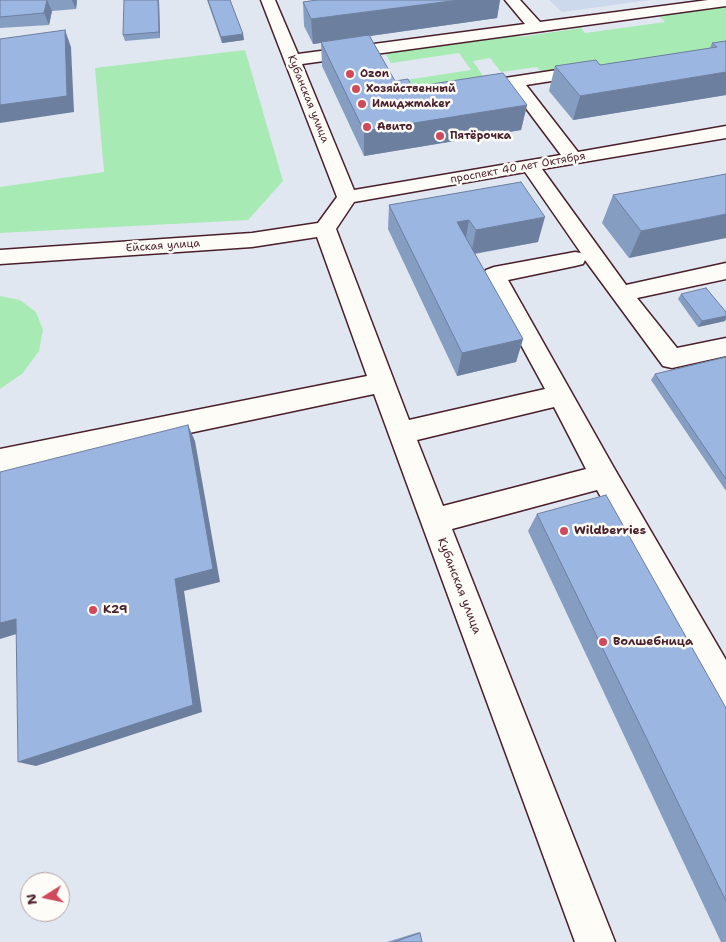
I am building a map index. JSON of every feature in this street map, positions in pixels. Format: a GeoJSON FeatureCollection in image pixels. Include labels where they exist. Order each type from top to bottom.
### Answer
{"type":"FeatureCollection","features":[{"type":"Feature","properties":{"kind":"street","name":"Кубанская улица"},"geometry":{"type":"LineString","coordinates":[[268,0],[347,197]]}},
{"type":"Feature","properties":{"kind":"street"},"geometry":{"type":"LineString","coordinates":[[512,0],[536,27]]}},
{"type":"Feature","properties":{"kind":"street"},"geometry":{"type":"LineString","coordinates":[[292,60],[726,2]]}},
{"type":"Feature","properties":{"kind":"street"},"geometry":{"type":"LineString","coordinates":[[458,90],[610,67]]}},
{"type":"Feature","properties":{"kind":"street"},"geometry":{"type":"LineString","coordinates":[[514,81],[573,158]]}},
{"type":"Feature","properties":{"kind":"street","name":"проспект 40 лет Октября"},"geometry":{"type":"LineString","coordinates":[[347,197],[726,132]]}},
{"type":"Feature","properties":{"kind":"street"},"geometry":{"type":"LineString","coordinates":[[530,166],[622,294],[672,359],[726,346]]}},
{"type":"Feature","properties":{"kind":"street"},"geometry":{"type":"LineString","coordinates":[[325,229],[347,197]]}},
{"type":"Feature","properties":{"kind":"street","name":"Кубанская улица"},"geometry":{"type":"LineString","coordinates":[[325,229],[595,942]]}},
{"type":"Feature","properties":{"kind":"street","name":"Ейская улица"},"geometry":{"type":"LineString","coordinates":[[0,257],[252,240],[325,229]]}},
{"type":"Feature","properties":{"kind":"street"},"geometry":{"type":"LineString","coordinates":[[575,259],[494,275],[604,476],[726,692]]}},
{"type":"Feature","properties":{"kind":"street"},"geometry":{"type":"LineString","coordinates":[[622,294],[726,271]]}},
{"type":"Feature","properties":{"kind":"street"},"geometry":{"type":"LineString","coordinates":[[0,461],[382,383]]}},
{"type":"Feature","properties":{"kind":"street"},"geometry":{"type":"LineString","coordinates":[[401,433],[561,395]]}},
{"type":"Feature","properties":{"kind":"street"},"geometry":{"type":"LineString","coordinates":[[434,521],[604,476]]}},
{"type":"Feature","properties":{"kind":"shaded area"},"geometry":{"type":"Polygon","coordinates":[[[549,0],[650,0],[562,12],[549,0]]]}},
{"type":"Feature","properties":{"kind":"green space"},"geometry":{"type":"Polygon","coordinates":[[[723,5],[726,7],[726,47],[543,74],[537,67],[501,72],[490,58],[473,61],[487,82],[414,93],[406,80],[471,70],[459,53],[391,63],[384,51],[516,33],[520,37],[581,28],[585,33],[665,22],[657,14],[723,5]]]}},
{"type":"Feature","properties":{"kind":"green space"},"geometry":{"type":"Polygon","coordinates":[[[245,50],[283,181],[248,220],[0,233],[0,187],[104,172],[95,68],[245,50]]]}},
{"type":"Feature","properties":{"kind":"green space"},"geometry":{"type":"Polygon","coordinates":[[[0,296],[20,300],[36,312],[43,330],[39,351],[23,373],[0,389],[0,296]]]}},
{"type":"Feature","properties":{"kind":"building"},"geometry":{"type":"Polygon","coordinates":[[[0,0],[47,0],[44,13],[0,17],[0,0]]]}},
{"type":"Feature","properties":{"kind":"building"},"geometry":{"type":"Polygon","coordinates":[[[124,0],[158,0],[159,32],[123,35],[124,0]]]}},
{"type":"Feature","properties":{"kind":"building"},"geometry":{"type":"Polygon","coordinates":[[[208,0],[230,0],[243,34],[221,37],[208,0]]]}},
{"type":"Feature","properties":{"kind":"building"},"geometry":{"type":"Polygon","coordinates":[[[317,0],[459,0],[311,19],[303,2],[317,0]]]}},
{"type":"Feature","properties":{"kind":"building"},"geometry":{"type":"Polygon","coordinates":[[[65,30],[67,96],[0,105],[0,39],[65,30]]]}},
{"type":"Feature","properties":{"kind":"building"},"geometry":{"type":"Polygon","coordinates":[[[369,35],[395,81],[408,79],[412,87],[503,73],[527,105],[364,131],[321,42],[369,35]]]}},
{"type":"Feature","properties":{"kind":"building"},"geometry":{"type":"Polygon","coordinates":[[[726,41],[726,72],[580,96],[555,66],[596,60],[600,65],[717,47],[712,43],[726,41]]]}},
{"type":"Feature","properties":{"kind":"building"},"geometry":{"type":"Polygon","coordinates":[[[726,174],[726,214],[641,231],[613,195],[726,174]]]}},
{"type":"Feature","properties":{"kind":"building"},"geometry":{"type":"Polygon","coordinates":[[[521,182],[545,217],[476,230],[469,220],[457,222],[523,339],[462,353],[389,205],[521,182]]]}},
{"type":"Feature","properties":{"kind":"building"},"geometry":{"type":"Polygon","coordinates":[[[706,288],[726,312],[726,316],[702,321],[681,294],[706,288]]]}},
{"type":"Feature","properties":{"kind":"building"},"geometry":{"type":"Polygon","coordinates":[[[726,357],[726,479],[655,374],[726,357]]]}},
{"type":"Feature","properties":{"kind":"building","name":"К29"},"geometry":{"type":"Polygon","coordinates":[[[188,425],[213,569],[175,579],[193,705],[18,762],[16,619],[0,623],[0,472],[188,425]]]}},
{"type":"Feature","properties":{"kind":"building"},"geometry":{"type":"Polygon","coordinates":[[[606,495],[726,708],[726,901],[537,514],[606,495]]]}},
{"type":"Feature","properties":{"kind":"building"},"geometry":{"type":"Polygon","coordinates":[[[420,933],[422,942],[394,942],[420,933]]]}},
{"type":"Feature","properties":{"kind":"place","name":"Ozon"},"geometry":{"type":"Point","coordinates":[350,74]}},
{"type":"Feature","properties":{"kind":"place","name":"Хозяйственный"},"geometry":{"type":"Point","coordinates":[356,89]}},
{"type":"Feature","properties":{"kind":"place","name":"Имиджmaker"},"geometry":{"type":"Point","coordinates":[362,104]}},
{"type":"Feature","properties":{"kind":"place","name":"Авито"},"geometry":{"type":"Point","coordinates":[367,127]}},
{"type":"Feature","properties":{"kind":"place","name":"Пятёрочка"},"geometry":{"type":"Point","coordinates":[440,136]}},
{"type":"Feature","properties":{"kind":"place","name":"Wildberries"},"geometry":{"type":"Point","coordinates":[564,531]}},
{"type":"Feature","properties":{"kind":"place","name":"К29"},"geometry":{"type":"Point","coordinates":[93,610]}},
{"type":"Feature","properties":{"kind":"place","name":"Волшебница"},"geometry":{"type":"Point","coordinates":[603,642]}}]}
